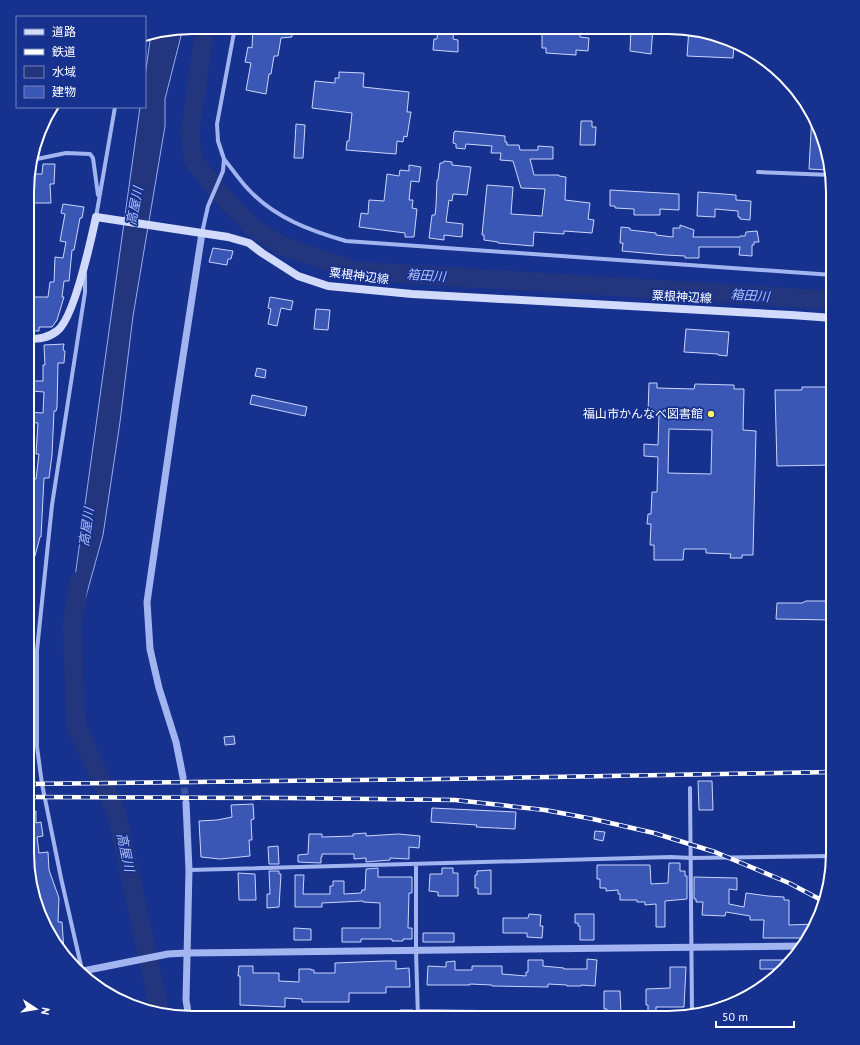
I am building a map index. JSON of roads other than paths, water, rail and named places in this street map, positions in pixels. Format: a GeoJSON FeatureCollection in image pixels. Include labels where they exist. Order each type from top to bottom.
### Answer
{"type":"FeatureCollection","features":[{"type":"Feature","properties":{"kind":"main road","name":"粟根神辺線"},"geometry":{"type":"LineString","coordinates":[[99,217],[228,237],[249,243],[298,276],[328,286],[412,294],[826,317]]}},
{"type":"Feature","properties":{"kind":"main road"},"geometry":{"type":"LineString","coordinates":[[34,339],[44,338],[58,331],[67,317],[84,269],[99,217]]}},
{"type":"Feature","properties":{"kind":"street"},"geometry":{"type":"LineString","coordinates":[[234,34],[217,124],[218,140],[224,159],[250,191],[276,213],[313,232],[346,242],[826,275]]}},
{"type":"Feature","properties":{"kind":"street"},"geometry":{"type":"LineString","coordinates":[[99,199],[115,108]]}},
{"type":"Feature","properties":{"kind":"street"},"geometry":{"type":"LineString","coordinates":[[37,159],[66,153],[90,154],[93,158],[99,199],[99,217]]}},
{"type":"Feature","properties":{"kind":"street"},"geometry":{"type":"LineString","coordinates":[[183,777],[176,742],[159,688],[150,649],[147,602],[176,402],[198,232],[223,171],[224,159]]}},
{"type":"Feature","properties":{"kind":"street"},"geometry":{"type":"LineString","coordinates":[[758,172],[825,175]]}},
{"type":"Feature","properties":{"kind":"street"},"geometry":{"type":"LineString","coordinates":[[83,968],[61,878],[42,784],[37,747],[37,650],[52,505],[85,292],[84,269]]}},
{"type":"Feature","properties":{"kind":"street"},"geometry":{"type":"LineString","coordinates":[[690,788],[692,1009]]}},
{"type":"Feature","properties":{"kind":"street"},"geometry":{"type":"LineString","coordinates":[[186,803],[189,870],[186,953],[186,1000],[188,1011]]}},
{"type":"Feature","properties":{"kind":"street"},"geometry":{"type":"LineString","coordinates":[[189,870],[656,857],[826,856]]}},
{"type":"Feature","properties":{"kind":"street"},"geometry":{"type":"LineString","coordinates":[[416,864],[418,1011]]}},
{"type":"Feature","properties":{"kind":"street"},"geometry":{"type":"LineString","coordinates":[[86,971],[168,954],[186,953],[795,946]]}},
{"type":"Feature","properties":{"kind":"water"},"geometry":{"type":"Polygon","coordinates":[[[181,34],[165,99],[165,126],[133,316],[120,422],[103,535],[83,607],[71,606],[140,108],[146,108],[146,69],[150,39],[181,34]]]}},
{"type":"Feature","properties":{"kind":"waterway","name":"箱田川"},"geometry":{"type":"LineString","coordinates":[[204,34],[190,134],[193,160],[222,196],[252,227],[280,245],[356,271],[826,300]]}},
{"type":"Feature","properties":{"kind":"waterway","name":"高屋川"},"geometry":{"type":"LineString","coordinates":[[79,581],[72,626],[76,725],[117,815],[159,1008]]}},
{"type":"Feature","properties":{"kind":"tunnel"},"geometry":{"type":"LineString","coordinates":[[183,777],[186,803]]}},
{"type":"Feature","properties":{"kind":"railway"},"geometry":{"type":"LineString","coordinates":[[34,784],[826,772]]}},
{"type":"Feature","properties":{"kind":"railway"},"geometry":{"type":"LineString","coordinates":[[34,797],[455,800],[545,810],[654,833],[715,852],[789,883],[819,899]]}},
{"type":"Feature","properties":{"kind":"place","name":"福山市かんなべ図書館"},"geometry":{"type":"Point","coordinates":[711,414]}}]}
